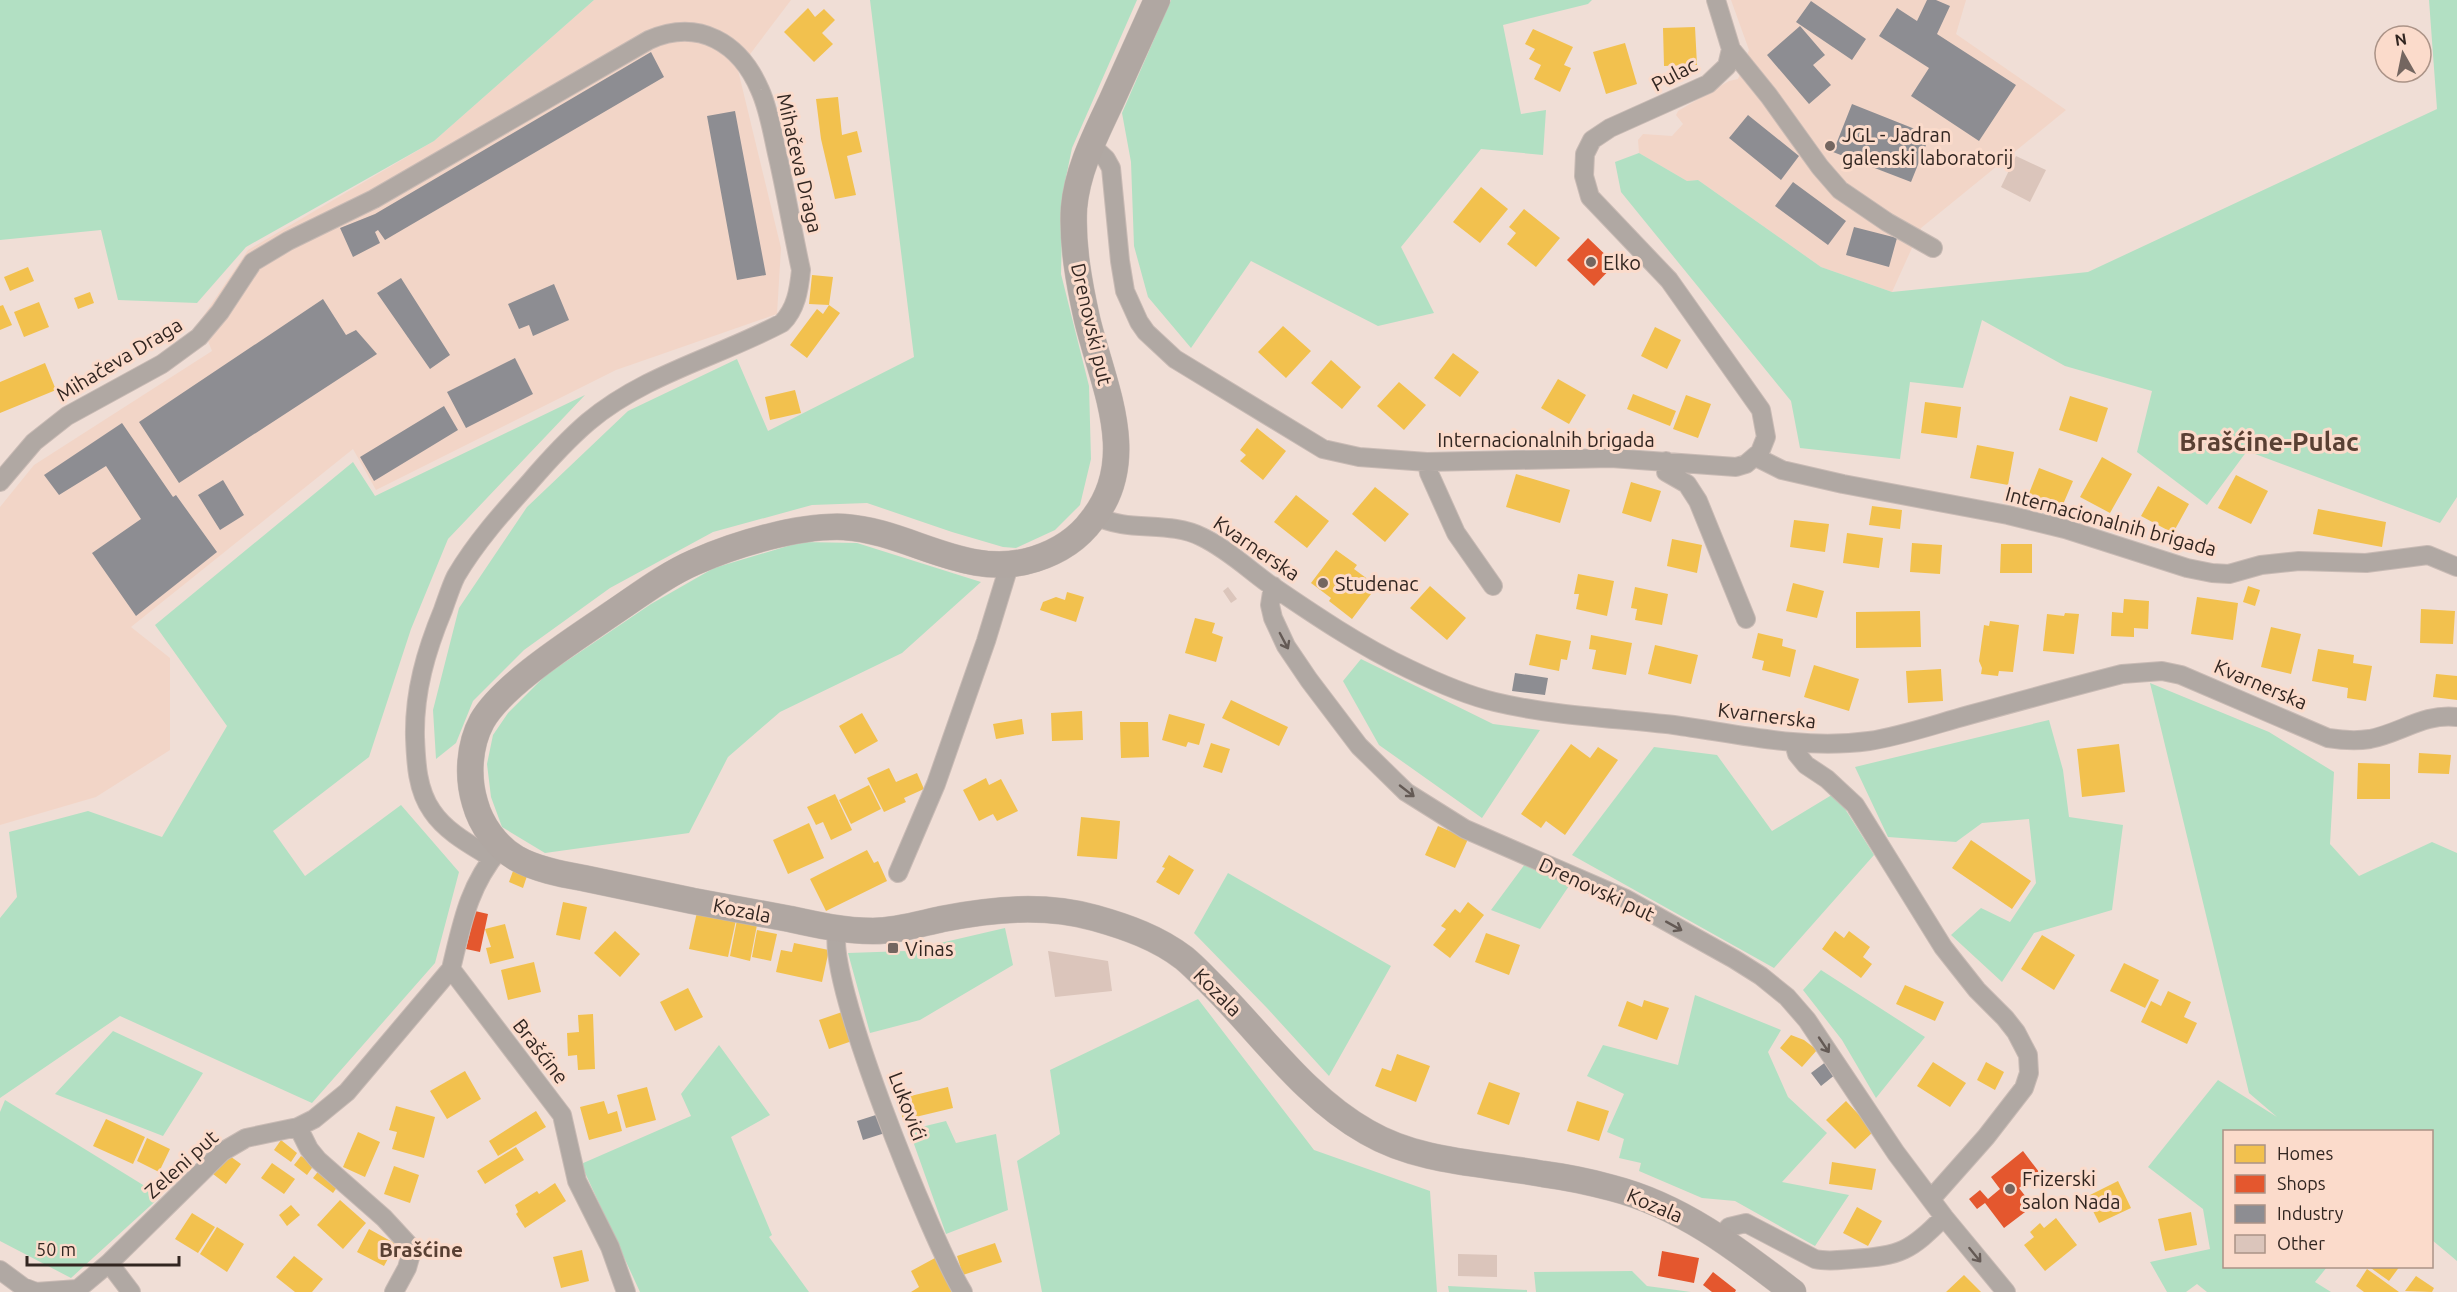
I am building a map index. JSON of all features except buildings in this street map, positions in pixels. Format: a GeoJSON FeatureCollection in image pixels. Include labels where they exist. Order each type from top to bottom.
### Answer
{"type":"FeatureCollection","features":[{"type":"Feature","properties":{"kind":"main road","name":"Drenovski put"},"geometry":{"type":"LineString","coordinates":[[1096,516],[1116,472],[1118,449],[1114,417],[1088,322],[1076,253],[1075,197],[1091,145],[1157,0]]}},
{"type":"Feature","properties":{"kind":"main road","name":"Kozala"},"geometry":{"type":"LineString","coordinates":[[1096,516],[1070,542],[1048,554],[1009,566],[984,565],[960,560],[870,531],[846,527],[825,527],[743,544],[714,554],[671,574],[577,638],[520,681],[489,711],[481,723],[472,750],[471,785],[479,814],[491,836],[496,853],[564,874],[838,929],[882,931],[982,912],[1013,909],[1071,912],[1135,930],[1186,960],[1321,1099],[1348,1121],[1371,1135],[1420,1154],[1543,1174],[1618,1190],[1680,1214],[1721,1238],[1793,1292]]}},
{"type":"Feature","properties":{"kind":"street"},"geometry":{"type":"LineString","coordinates":[[1716,0],[1731,49],[1769,96],[1820,167],[1840,189],[1887,222],[1933,248]]}},
{"type":"Feature","properties":{"kind":"street","name":"Mihačeva Draga"},"geometry":{"type":"LineString","coordinates":[[0,482],[34,442],[67,416],[162,364],[199,337],[220,312],[253,262],[288,241],[374,199],[626,52],[662,34],[689,31],[701,33],[729,47],[750,72],[765,101],[801,270],[796,298],[790,315],[782,323],[626,394],[588,422],[488,528],[456,578],[427,650],[418,689],[415,726],[417,769],[426,801],[439,821],[453,833],[496,853]]}},
{"type":"Feature","properties":{"kind":"street","name":"Pulac"},"geometry":{"type":"LineString","coordinates":[[1731,49],[1726,66],[1708,84],[1610,128],[1592,141],[1585,154],[1584,176],[1590,197],[1669,280],[1761,411],[1766,437],[1756,458]]}},
{"type":"Feature","properties":{"kind":"street","name":"Internacionalnih brigada"},"geometry":{"type":"LineString","coordinates":[[1091,145],[1106,159],[1113,180],[1116,230],[1125,291],[1139,322],[1163,350],[1323,448],[1359,457],[1427,462],[1577,458],[1666,461],[1736,467],[1756,458],[1782,470],[1812,477],[2008,515],[2065,529],[2187,568],[2212,573],[2229,574],[2261,565],[2299,561],[2366,562],[2428,555],[2457,567]]}},
{"type":"Feature","properties":{"kind":"street","name":"Internacionalnih brigada"},"geometry":{"type":"LineString","coordinates":[[1666,461],[1666,472],[1687,484],[1695,496],[1746,619]]}},
{"type":"Feature","properties":{"kind":"street","name":"Internacionalnih brigada"},"geometry":{"type":"LineString","coordinates":[[1427,462],[1429,473],[1456,533],[1493,586]]}},
{"type":"Feature","properties":{"kind":"street","name":"Kvarnerska"},"geometry":{"type":"LineString","coordinates":[[1096,516],[1117,523],[1158,525],[1185,530],[1220,547],[1273,586],[1364,645],[1458,691],[1496,703],[1818,745],[1871,740],[2122,674],[2145,671],[2181,675],[2337,740],[2372,738],[2427,718],[2457,717]]}},
{"type":"Feature","properties":{"kind":"street"},"geometry":{"type":"LineString","coordinates":[[898,873],[936,784],[986,641],[1009,566]]}},
{"type":"Feature","properties":{"kind":"street","name":"Drenovski put"},"geometry":{"type":"LineString","coordinates":[[1273,586],[1270,605],[1273,618],[1286,646],[1359,746],[1406,792],[1465,829],[1626,899],[1761,976],[1787,997],[1807,1020],[1896,1153],[1944,1217],[2006,1292]]}},
{"type":"Feature","properties":{"kind":"street"},"geometry":{"type":"LineString","coordinates":[[1794,743],[1797,754],[1806,765],[1827,778],[1855,805],[1943,947],[1977,990],[2005,1018],[2016,1032],[2028,1055],[2029,1073],[2024,1088],[1986,1137],[1931,1199]]}},
{"type":"Feature","properties":{"kind":"street"},"geometry":{"type":"LineString","coordinates":[[451,969],[469,896],[496,853]]}},
{"type":"Feature","properties":{"kind":"street","name":"Lukovići"},"geometry":{"type":"LineString","coordinates":[[838,929],[836,938],[838,960],[846,994],[876,1089],[929,1222],[963,1292]]}},
{"type":"Feature","properties":{"kind":"street","name":"Zeleni put"},"geometry":{"type":"LineString","coordinates":[[0,1269],[23,1287],[36,1292],[75,1290],[109,1263],[222,1152],[246,1138],[298,1127],[327,1110],[347,1092],[451,969]]}},
{"type":"Feature","properties":{"kind":"street","name":"Brašćine"},"geometry":{"type":"LineString","coordinates":[[451,969],[562,1115],[577,1181],[610,1247],[626,1292]]}},
{"type":"Feature","properties":{"kind":"street"},"geometry":{"type":"LineString","coordinates":[[298,1127],[309,1149],[318,1160],[384,1218],[408,1244],[411,1254],[407,1268],[394,1292]]}},
{"type":"Feature","properties":{"kind":"street"},"geometry":{"type":"LineString","coordinates":[[1721,1238],[1729,1227],[1746,1223],[1815,1259],[1824,1261],[1882,1257],[1896,1255],[1909,1248],[1944,1217]]}},
{"type":"Feature","properties":{"kind":"street"},"geometry":{"type":"LineString","coordinates":[[109,1263],[131,1292]]}},
{"type":"Feature","properties":{"kind":"shaded area"},"geometry":{"type":"Polygon","coordinates":[[[594,0],[791,0],[738,70],[781,248],[777,314],[616,370],[376,490],[353,449],[131,627],[170,658],[170,750],[96,797],[0,825],[0,507],[34,465],[212,351],[200,321],[248,250],[434,141],[594,0]]]}},
{"type":"Feature","properties":{"kind":"shaded area","name":"JGL - Jadran galenski laboratorij"},"geometry":{"type":"Polygon","coordinates":[[[1731,0],[1966,0],[1956,34],[2066,110],[1921,228],[1892,292],[1821,267],[1698,180],[1687,181],[1639,153],[1638,140],[1643,134],[1672,136],[1683,124],[1676,115],[1678,111],[1729,81],[1738,79],[1749,50],[1731,0]]]}},
{"type":"Feature","properties":{"kind":"green space"},"geometry":{"type":"Polygon","coordinates":[[[0,0],[594,0],[434,141],[246,247],[197,303],[118,300],[101,230],[0,240],[0,0]]]}},
{"type":"Feature","properties":{"kind":"green space"},"geometry":{"type":"Polygon","coordinates":[[[870,0],[1137,0],[1072,148],[1063,192],[1061,274],[1089,386],[1091,459],[1080,505],[1055,530],[1016,548],[1003,547],[952,532],[867,503],[812,505],[713,532],[610,588],[524,650],[473,701],[456,743],[436,759],[433,710],[459,608],[527,507],[628,411],[737,359],[768,431],[914,357],[870,0]]]}},
{"type":"Feature","properties":{"kind":"green space"},"geometry":{"type":"Polygon","coordinates":[[[1171,0],[1592,0],[1588,4],[1503,25],[1521,114],[1546,110],[1543,155],[1481,149],[1401,247],[1434,313],[1378,326],[1251,261],[1191,348],[1148,297],[1134,246],[1131,162],[1122,113],[1171,0]]]}},
{"type":"Feature","properties":{"kind":"green space"},"geometry":{"type":"Polygon","coordinates":[[[2429,0],[2457,0],[2457,497],[2440,523],[2247,451],[2207,505],[2137,452],[2152,391],[2065,366],[1982,320],[1963,388],[1910,382],[1900,459],[1800,448],[1791,401],[1621,192],[1615,162],[1639,153],[1687,181],[1698,180],[1821,267],[1892,292],[2088,272],[2437,109],[2433,24],[2431,24],[2429,0]]]}},
{"type":"Feature","properties":{"kind":"green space"},"geometry":{"type":"Polygon","coordinates":[[[585,395],[448,539],[411,629],[369,757],[273,831],[305,876],[401,805],[459,872],[435,963],[312,1103],[120,1016],[0,1098],[0,918],[17,897],[9,832],[88,811],[162,837],[227,726],[155,625],[353,462],[375,496],[585,395]]]}},
{"type":"Feature","properties":{"kind":"green space"},"geometry":{"type":"Polygon","coordinates":[[[801,542],[857,543],[981,582],[902,653],[780,712],[728,757],[689,833],[545,853],[502,827],[491,797],[487,764],[493,735],[508,713],[546,675],[651,604],[714,568],[801,542]]]}},
{"type":"Feature","properties":{"kind":"green space"},"geometry":{"type":"Polygon","coordinates":[[[1361,659],[1493,724],[1540,730],[1482,818],[1379,745],[1343,681],[1361,659]]]}},
{"type":"Feature","properties":{"kind":"green space"},"geometry":{"type":"Polygon","coordinates":[[[2150,683],[2269,732],[2334,772],[2330,844],[2359,876],[2432,842],[2457,853],[2457,1261],[2433,1241],[2433,1130],[2223,1130],[2223,1268],[2326,1268],[2315,1282],[2331,1292],[2207,1292],[2197,1284],[2186,1292],[2167,1292],[2150,1262],[2210,1249],[2203,1209],[2148,1167],[2218,1080],[2277,1117],[2249,1093],[2150,683]]]}},
{"type":"Feature","properties":{"kind":"green space"},"geometry":{"type":"Polygon","coordinates":[[[2049,720],[2063,770],[2069,817],[2123,825],[2112,910],[2034,933],[2002,982],[1951,935],[1981,908],[2010,922],[2036,883],[2029,819],[1982,823],[1956,842],[1888,837],[1855,767],[2049,720]]]}},
{"type":"Feature","properties":{"kind":"green space"},"geometry":{"type":"Polygon","coordinates":[[[1654,747],[1717,755],[1772,831],[1835,793],[1874,855],[1774,968],[1572,855],[1654,747]]]}},
{"type":"Feature","properties":{"kind":"green space"},"geometry":{"type":"Polygon","coordinates":[[[1525,864],[1571,883],[1540,929],[1491,910],[1525,864]]]}},
{"type":"Feature","properties":{"kind":"green space"},"geometry":{"type":"Polygon","coordinates":[[[1228,873],[1391,966],[1329,1076],[1194,933],[1228,873]]]}},
{"type":"Feature","properties":{"kind":"green space"},"geometry":{"type":"Polygon","coordinates":[[[1005,928],[1013,965],[920,1020],[870,1033],[848,953],[906,951],[1005,928]]]}},
{"type":"Feature","properties":{"kind":"green space"},"geometry":{"type":"Polygon","coordinates":[[[1821,970],[1925,1037],[1876,1098],[1842,1040],[1803,990],[1821,970]]]}},
{"type":"Feature","properties":{"kind":"green space"},"geometry":{"type":"Polygon","coordinates":[[[1695,995],[1781,1030],[1768,1052],[1788,1097],[1827,1133],[1782,1182],[1849,1195],[1815,1246],[1735,1201],[1702,1198],[1639,1171],[1641,1163],[1619,1158],[1624,1139],[1607,1132],[1624,1094],[1587,1076],[1603,1045],[1678,1065],[1695,995]]]}},
{"type":"Feature","properties":{"kind":"green space"},"geometry":{"type":"Polygon","coordinates":[[[1198,999],[1314,1150],[1430,1191],[1437,1292],[1042,1292],[1017,1161],[1060,1134],[1050,1070],[1198,999]]]}},
{"type":"Feature","properties":{"kind":"green space"},"geometry":{"type":"Polygon","coordinates":[[[113,1031],[203,1073],[163,1136],[55,1094],[113,1031]]]}},
{"type":"Feature","properties":{"kind":"green space"},"geometry":{"type":"Polygon","coordinates":[[[719,1045],[770,1115],[731,1137],[772,1235],[769,1237],[809,1292],[640,1292],[581,1164],[691,1116],[681,1094],[719,1045]]]}},
{"type":"Feature","properties":{"kind":"green space"},"geometry":{"type":"Polygon","coordinates":[[[5,1100],[161,1196],[71,1278],[0,1241],[0,1112],[5,1100]]]}},
{"type":"Feature","properties":{"kind":"green space"},"geometry":{"type":"Polygon","coordinates":[[[946,1121],[956,1143],[996,1134],[1008,1210],[946,1234],[909,1130],[946,1121]]]}},
{"type":"Feature","properties":{"kind":"green space"},"geometry":{"type":"Polygon","coordinates":[[[1632,1271],[1647,1286],[1691,1292],[1536,1292],[1534,1272],[1632,1271]]]}},
{"type":"Feature","properties":{"kind":"green space"},"geometry":{"type":"Polygon","coordinates":[[[1448,1286],[1527,1290],[1527,1292],[1449,1292],[1448,1286]]]}},
{"type":"Feature","properties":{"kind":"place","name":"JGL - Jadran galenski laboratorij"},"geometry":{"type":"Point","coordinates":[1830,146]}},
{"type":"Feature","properties":{"kind":"place","name":"Elko"},"geometry":{"type":"Point","coordinates":[1591,262]}},
{"type":"Feature","properties":{"kind":"place","name":"Studenac"},"geometry":{"type":"Point","coordinates":[1323,583]}},
{"type":"Feature","properties":{"kind":"place","name":"Vinas"},"geometry":{"type":"Point","coordinates":[893,948]}},
{"type":"Feature","properties":{"kind":"place","name":"Frizerski salon Nada"},"geometry":{"type":"Point","coordinates":[2010,1189]}},
{"type":"Feature","properties":{"kind":"district","name":"Brašćine-Pulac"},"geometry":{"type":"Point","coordinates":[2269,441]}},
{"type":"Feature","properties":{"kind":"district","name":"Brašćine"},"geometry":{"type":"Point","coordinates":[421,1249]}}]}
